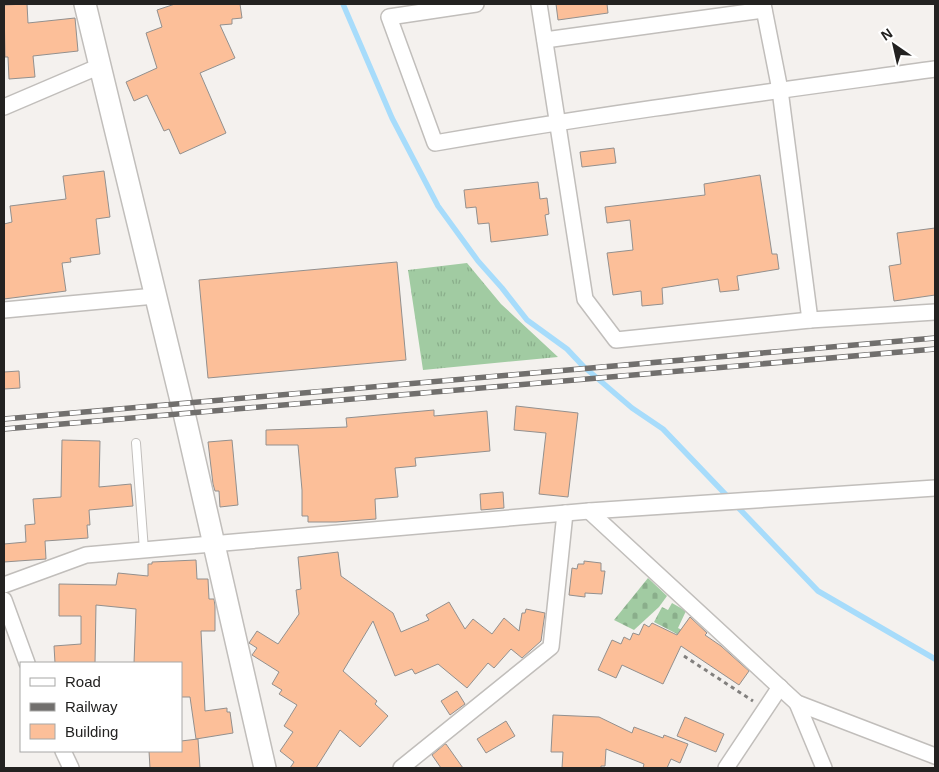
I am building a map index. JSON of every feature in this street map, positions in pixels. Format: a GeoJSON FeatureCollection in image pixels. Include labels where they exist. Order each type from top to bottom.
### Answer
{"type":"FeatureCollection","features":[{"type":"Feature","properties":{"kind":"street"},"geometry":{"type":"LineString","coordinates":[[85,4],[184,413],[265,768]]}},
{"type":"Feature","properties":{"kind":"street"},"geometry":{"type":"LineString","coordinates":[[476,4],[386,10],[435,143],[557,122],[935,69]]}},
{"type":"Feature","properties":{"kind":"street"},"geometry":{"type":"LineString","coordinates":[[540,4],[585,299],[616,340],[810,320],[935,312]]}},
{"type":"Feature","properties":{"kind":"street"},"geometry":{"type":"LineString","coordinates":[[545,40],[764,7],[780,90],[810,320]]}},
{"type":"Feature","properties":{"kind":"street"},"geometry":{"type":"LineString","coordinates":[[4,106],[100,66]]}},
{"type":"Feature","properties":{"kind":"street"},"geometry":{"type":"LineString","coordinates":[[4,310],[155,296]]}},
{"type":"Feature","properties":{"kind":"street"},"geometry":{"type":"LineString","coordinates":[[4,585],[86,555],[589,511],[935,488]]}},
{"type":"Feature","properties":{"kind":"street"},"geometry":{"type":"LineString","coordinates":[[589,511],[797,703],[935,756]]}},
{"type":"Feature","properties":{"kind":"street"},"geometry":{"type":"LineString","coordinates":[[401,768],[551,647],[565,513]]}},
{"type":"Feature","properties":{"kind":"street"},"geometry":{"type":"LineString","coordinates":[[4,600],[27,662]]}},
{"type":"Feature","properties":{"kind":"street"},"geometry":{"type":"LineString","coordinates":[[726,768],[780,687]]}},
{"type":"Feature","properties":{"kind":"street"},"geometry":{"type":"LineString","coordinates":[[797,703],[824,768]]}},
{"type":"Feature","properties":{"kind":"street"},"geometry":{"type":"LineString","coordinates":[[63,752],[70,768]]}},
{"type":"Feature","properties":{"kind":"lane"},"geometry":{"type":"LineString","coordinates":[[136,443],[144,550]]}},
{"type":"Feature","properties":{"kind":"path"},"geometry":{"type":"LineString","coordinates":[[684,656],[766,709]]}},
{"type":"Feature","properties":{"kind":"green space"},"geometry":{"type":"Polygon","coordinates":[[[467,263],[501,304],[558,357],[423,370],[408,270],[467,263]]]}},
{"type":"Feature","properties":{"kind":"green space"},"geometry":{"type":"Polygon","coordinates":[[[648,578],[667,596],[659,607],[634,630],[614,620],[648,578]]]}},
{"type":"Feature","properties":{"kind":"green space"},"geometry":{"type":"Polygon","coordinates":[[[672,603],[686,611],[678,628],[682,630],[679,635],[654,622],[662,607],[668,610],[672,603]]]}},
{"type":"Feature","properties":{"kind":"building"},"geometry":{"type":"Polygon","coordinates":[[[27,4],[28,23],[75,18],[78,51],[33,56],[35,77],[9,79],[8,57],[5,57],[4,5],[27,4]]]}},
{"type":"Feature","properties":{"kind":"building"},"geometry":{"type":"Polygon","coordinates":[[[175,4],[240,4],[242,18],[232,19],[232,24],[220,25],[235,58],[200,73],[226,133],[180,154],[169,129],[164,131],[147,95],[134,101],[126,82],[157,68],[146,33],[162,27],[157,10],[175,4]]]}},
{"type":"Feature","properties":{"kind":"building"},"geometry":{"type":"Polygon","coordinates":[[[556,4],[607,4],[608,13],[558,20],[556,4]]]}},
{"type":"Feature","properties":{"kind":"building"},"geometry":{"type":"Polygon","coordinates":[[[614,148],[616,163],[582,167],[580,152],[614,148]]]}},
{"type":"Feature","properties":{"kind":"building"},"geometry":{"type":"Polygon","coordinates":[[[104,171],[110,217],[96,219],[100,254],[70,258],[71,262],[62,263],[66,291],[4,299],[4,224],[12,222],[10,206],[66,199],[63,176],[104,171]]]}},
{"type":"Feature","properties":{"kind":"building"},"geometry":{"type":"Polygon","coordinates":[[[760,175],[772,254],[777,254],[779,269],[737,276],[739,290],[720,292],[718,279],[662,288],[663,304],[642,306],[641,291],[613,295],[607,253],[633,250],[630,220],[607,223],[605,207],[705,195],[704,184],[760,175]]]}},
{"type":"Feature","properties":{"kind":"building"},"geometry":{"type":"Polygon","coordinates":[[[538,182],[540,199],[547,198],[549,214],[545,215],[548,235],[491,242],[489,223],[478,224],[476,207],[466,208],[464,190],[538,182]]]}},
{"type":"Feature","properties":{"kind":"building"},"geometry":{"type":"Polygon","coordinates":[[[935,228],[935,295],[894,301],[889,266],[901,264],[897,233],[935,228]]]}},
{"type":"Feature","properties":{"kind":"building"},"geometry":{"type":"Polygon","coordinates":[[[397,262],[406,360],[208,378],[199,280],[397,262]]]}},
{"type":"Feature","properties":{"kind":"building"},"geometry":{"type":"Polygon","coordinates":[[[19,371],[20,388],[4,389],[4,372],[19,371]]]}},
{"type":"Feature","properties":{"kind":"building"},"geometry":{"type":"Polygon","coordinates":[[[516,406],[578,413],[568,497],[539,494],[546,433],[514,430],[516,406]]]}},
{"type":"Feature","properties":{"kind":"building"},"geometry":{"type":"Polygon","coordinates":[[[434,410],[434,416],[487,411],[490,451],[415,458],[416,466],[395,468],[398,497],[375,499],[376,519],[308,522],[308,516],[302,516],[298,445],[266,445],[266,430],[347,427],[346,418],[434,410]]]}},
{"type":"Feature","properties":{"kind":"building"},"geometry":{"type":"Polygon","coordinates":[[[62,440],[100,441],[99,487],[131,484],[133,506],[89,510],[90,525],[87,525],[88,538],[45,541],[46,559],[4,562],[4,544],[26,542],[25,525],[35,524],[33,499],[61,497],[62,440]]]}},
{"type":"Feature","properties":{"kind":"building"},"geometry":{"type":"Polygon","coordinates":[[[232,440],[238,505],[220,507],[219,491],[215,491],[213,484],[208,442],[232,440]]]}},
{"type":"Feature","properties":{"kind":"building"},"geometry":{"type":"Polygon","coordinates":[[[503,492],[504,508],[481,510],[480,494],[503,492]]]}},
{"type":"Feature","properties":{"kind":"building"},"geometry":{"type":"Polygon","coordinates":[[[338,552],[341,576],[393,613],[401,632],[429,620],[426,615],[449,602],[465,629],[473,619],[492,634],[504,618],[519,631],[522,613],[525,613],[526,609],[545,613],[541,641],[522,658],[511,649],[494,668],[488,663],[467,688],[438,664],[415,674],[412,669],[395,676],[373,621],[343,671],[377,701],[375,704],[388,716],[360,747],[340,730],[316,768],[290,768],[294,762],[280,751],[293,732],[284,726],[297,705],[279,694],[282,690],[272,684],[279,672],[252,655],[257,648],[249,643],[257,631],[278,644],[299,614],[296,590],[301,589],[298,557],[338,552]]]}},
{"type":"Feature","properties":{"kind":"building"},"geometry":{"type":"Polygon","coordinates":[[[196,560],[197,579],[208,579],[209,599],[214,599],[215,606],[215,631],[201,631],[205,711],[227,708],[227,712],[230,712],[233,733],[196,739],[190,697],[182,697],[182,662],[134,662],[136,609],[96,605],[95,662],[55,662],[54,646],[81,644],[81,616],[59,616],[59,584],[116,585],[118,573],[148,576],[148,564],[152,564],[152,562],[196,560]]]}},
{"type":"Feature","properties":{"kind":"building"},"geometry":{"type":"Polygon","coordinates":[[[584,561],[601,563],[601,571],[605,571],[602,594],[585,593],[585,597],[569,595],[572,568],[577,569],[578,564],[584,564],[584,561]]]}},
{"type":"Feature","properties":{"kind":"building"},"geometry":{"type":"Polygon","coordinates":[[[690,617],[707,633],[705,635],[721,646],[749,671],[739,685],[681,646],[663,684],[622,665],[616,678],[598,670],[612,640],[621,644],[624,637],[630,640],[633,633],[639,635],[644,624],[649,627],[652,623],[677,635],[690,617]]]}},
{"type":"Feature","properties":{"kind":"building"},"geometry":{"type":"Polygon","coordinates":[[[457,691],[465,704],[450,715],[441,701],[457,691]]]}},
{"type":"Feature","properties":{"kind":"building"},"geometry":{"type":"Polygon","coordinates":[[[553,715],[599,717],[632,733],[634,727],[663,738],[664,735],[688,744],[680,763],[671,759],[667,768],[643,768],[644,764],[606,749],[605,766],[601,766],[601,768],[562,768],[563,752],[551,752],[553,715]]]}},
{"type":"Feature","properties":{"kind":"building"},"geometry":{"type":"Polygon","coordinates":[[[685,717],[724,734],[716,752],[677,736],[685,717]]]}},
{"type":"Feature","properties":{"kind":"building"},"geometry":{"type":"Polygon","coordinates":[[[506,721],[515,736],[486,753],[477,739],[506,721]]]}},
{"type":"Feature","properties":{"kind":"building"},"geometry":{"type":"Polygon","coordinates":[[[198,739],[200,768],[150,768],[149,752],[182,752],[182,741],[198,739]]]}},
{"type":"Feature","properties":{"kind":"building"},"geometry":{"type":"Polygon","coordinates":[[[445,744],[463,768],[441,768],[432,755],[445,744]]]}},
{"type":"Feature","properties":{"kind":"waterway"},"geometry":{"type":"LineString","coordinates":[[343,4],[392,118],[438,206],[478,261],[527,320],[567,349],[583,366],[632,408],[663,429],[818,591],[935,659]]}},
{"type":"Feature","properties":{"kind":"railway"},"geometry":{"type":"LineString","coordinates":[[4,419],[935,338]]}},
{"type":"Feature","properties":{"kind":"railway"},"geometry":{"type":"LineString","coordinates":[[4,429],[935,349]]}}]}
